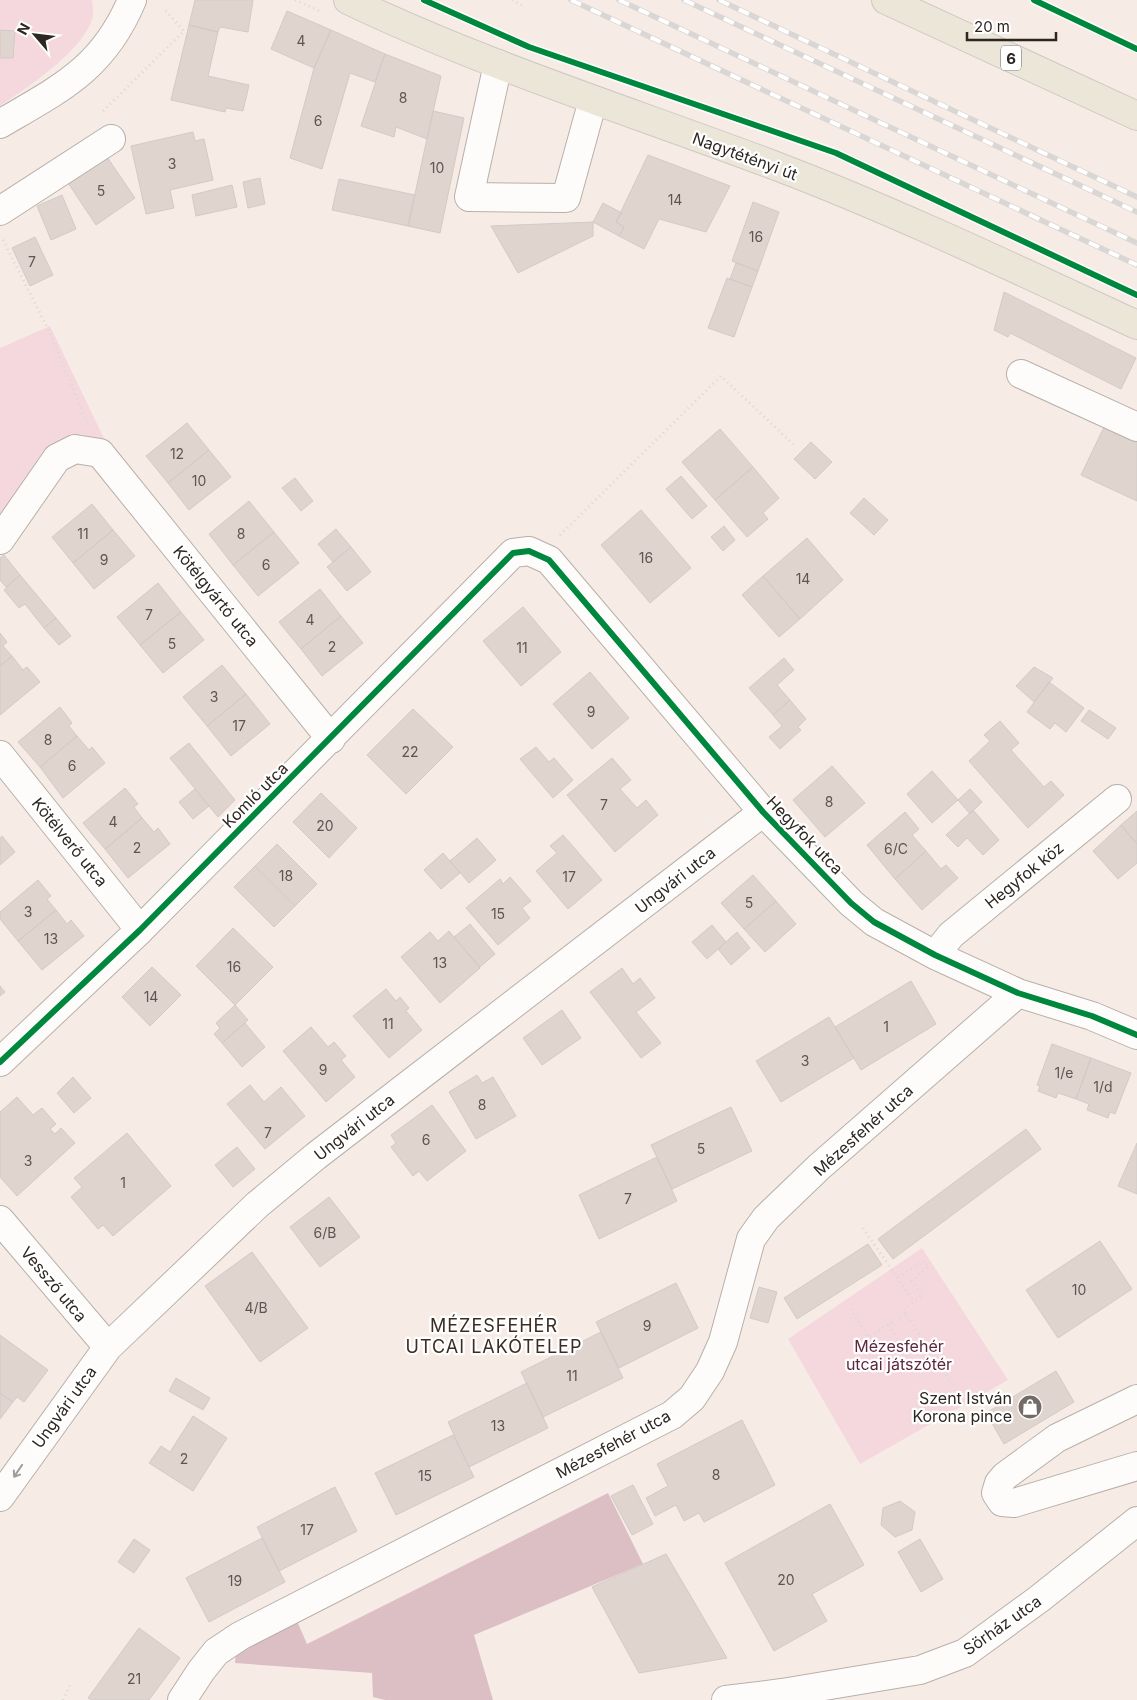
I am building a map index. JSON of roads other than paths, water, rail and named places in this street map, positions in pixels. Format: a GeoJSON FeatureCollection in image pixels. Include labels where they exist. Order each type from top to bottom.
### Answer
{"type":"FeatureCollection","features":[{"type":"Feature","properties":{"kind":"main road","name":"Nagytétényi út"},"geometry":{"type":"LineString","coordinates":[[348,0],[498,64],[838,190],[987,255],[1137,325]]}},
{"type":"Feature","properties":{"kind":"main road","name":"6"},"geometry":{"type":"LineString","coordinates":[[886,0],[1137,116]]}},
{"type":"Feature","properties":{"kind":"street"},"geometry":{"type":"LineString","coordinates":[[110,0],[114,33]]}},
{"type":"Feature","properties":{"kind":"street"},"geometry":{"type":"LineString","coordinates":[[0,124],[70,83],[101,53],[132,0]]}},
{"type":"Feature","properties":{"kind":"street"},"geometry":{"type":"LineString","coordinates":[[498,64],[469,197],[566,198],[593,100]]}},
{"type":"Feature","properties":{"kind":"street"},"geometry":{"type":"LineString","coordinates":[[0,212],[111,139]]}},
{"type":"Feature","properties":{"kind":"street"},"geometry":{"type":"LineString","coordinates":[[1021,374],[1137,426]]}},
{"type":"Feature","properties":{"kind":"street","name":"Kötélgyártó utca"},"geometry":{"type":"LineString","coordinates":[[0,540],[57,458],[75,449],[100,453],[331,739]]}},
{"type":"Feature","properties":{"kind":"street","name":"Komló utca"},"geometry":{"type":"LineString","coordinates":[[0,1062],[140,930],[513,553],[529,551]]}},
{"type":"Feature","properties":{"kind":"street","name":"Hegyfok utca"},"geometry":{"type":"LineString","coordinates":[[529,551],[549,560],[763,812],[851,903],[874,922],[935,955],[1018,992],[1092,1016],[1137,1035]]}},
{"type":"Feature","properties":{"kind":"street","name":"Kötélverő utca"},"geometry":{"type":"LineString","coordinates":[[0,755],[140,930]]}},
{"type":"Feature","properties":{"kind":"street","name":"Hegyfok köz"},"geometry":{"type":"LineString","coordinates":[[935,955],[951,935],[1118,799]]}},
{"type":"Feature","properties":{"kind":"street","name":"Ungvári utca"},"geometry":{"type":"LineString","coordinates":[[0,1498],[108,1347],[256,1205],[308,1162],[763,812]]}},
{"type":"Feature","properties":{"kind":"street","name":"Mézesfehér utca"},"geometry":{"type":"LineString","coordinates":[[182,1700],[201,1670],[216,1652],[240,1636],[672,1415],[692,1398],[710,1371],[723,1342],[751,1239],[766,1218],[1018,992]]}},
{"type":"Feature","properties":{"kind":"street","name":"Vessző utca"},"geometry":{"type":"LineString","coordinates":[[0,1220],[108,1347]]}},
{"type":"Feature","properties":{"kind":"street"},"geometry":{"type":"LineString","coordinates":[[1137,1399],[1057,1438],[1005,1476],[999,1483],[996,1493],[1002,1502],[1014,1503],[1137,1466]]}},
{"type":"Feature","properties":{"kind":"street","name":"Sörház utca"},"geometry":{"type":"LineString","coordinates":[[726,1700],[782,1693],[920,1670],[965,1653],[1039,1599],[1137,1522]]}},
{"type":"Feature","properties":{"kind":"railway"},"geometry":{"type":"LineString","coordinates":[[571,0],[1137,265]]}},
{"type":"Feature","properties":{"kind":"railway"},"geometry":{"type":"LineString","coordinates":[[619,0],[1137,243]]}},
{"type":"Feature","properties":{"kind":"railway"},"geometry":{"type":"LineString","coordinates":[[684,0],[1137,212]]}},
{"type":"Feature","properties":{"kind":"railway"},"geometry":{"type":"LineString","coordinates":[[719,0],[1137,197]]}},
{"type":"Feature","properties":{"kind":"place","name":"Szent István Korona pince"},"geometry":{"type":"Point","coordinates":[1030,1407]}},
{"type":"Feature","properties":{"kind":"district","name":"MÉZESFEHÉR UTCAI LAKÓTELEP"},"geometry":{"type":"Point","coordinates":[494,1335]}},
{"type":"Feature","properties":{"kind":"park label","name":"Mézesfehér utcai játszótér"},"geometry":{"type":"Point","coordinates":[899,1355]}}]}
